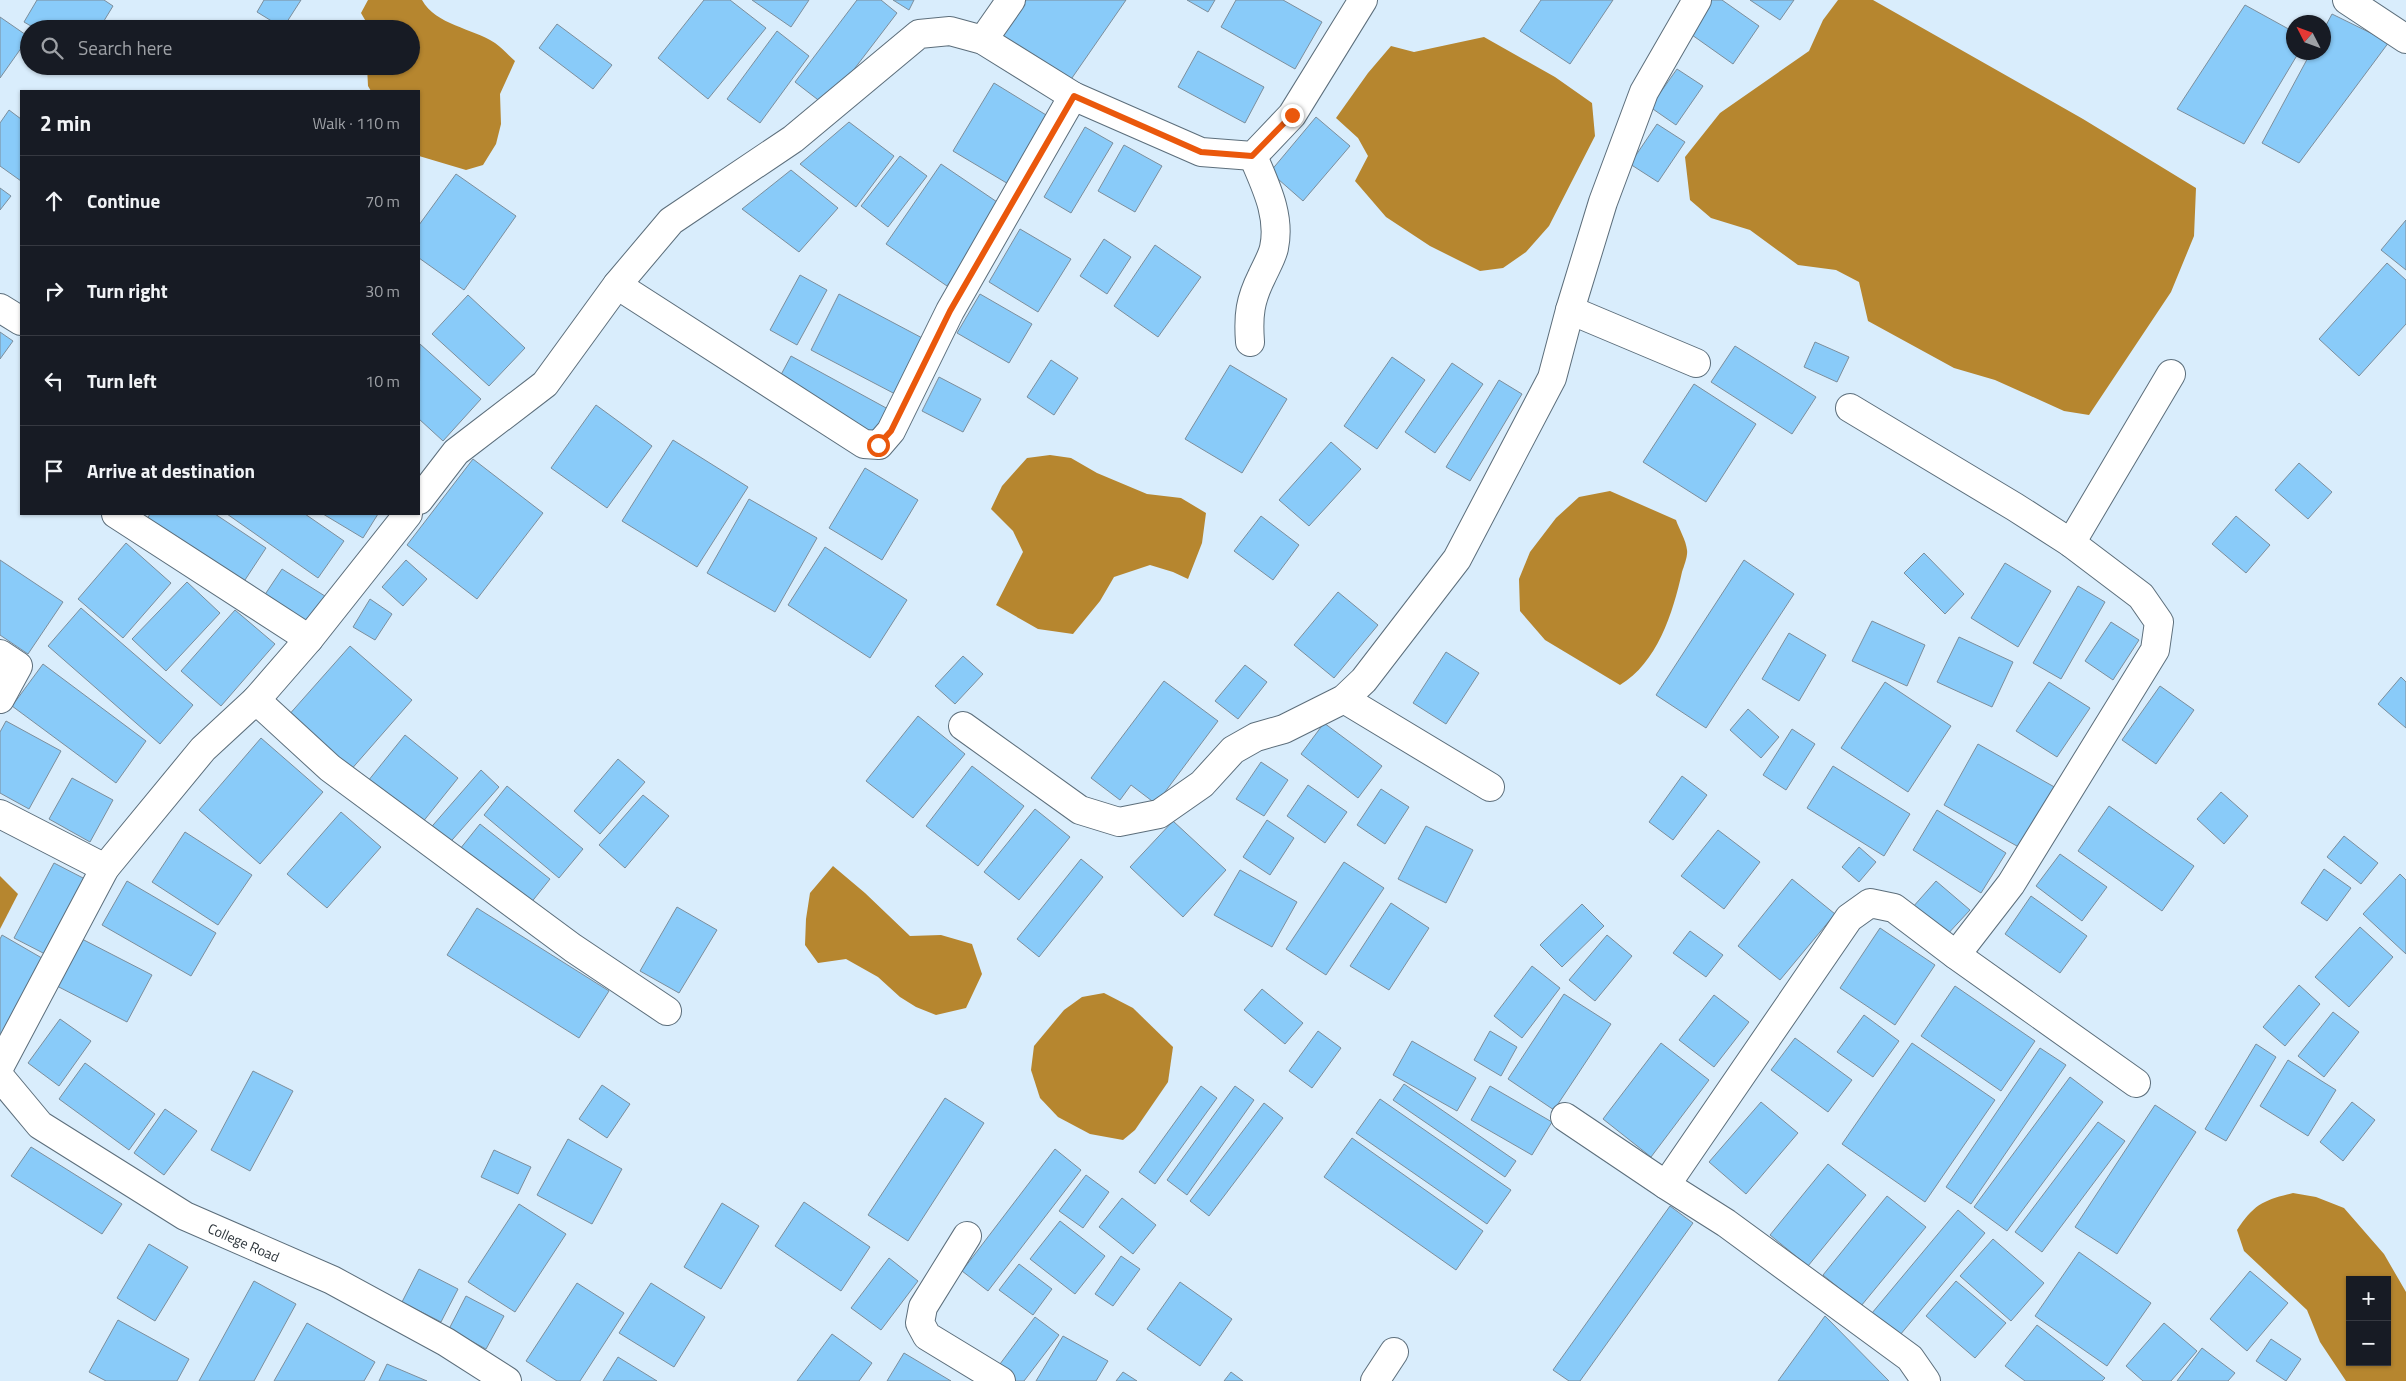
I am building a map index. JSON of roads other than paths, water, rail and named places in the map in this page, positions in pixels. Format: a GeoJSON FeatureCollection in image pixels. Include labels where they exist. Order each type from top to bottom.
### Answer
{"type":"FeatureCollection","features":[{"type":"Feature","properties":{"kind":"street"},"geometry":{"type":"LineString","coordinates":[[984,40],[1011,0]]}},
{"type":"Feature","properties":{"kind":"street"},"geometry":{"type":"LineString","coordinates":[[1252,156],[1292,115],[1363,0]]}},
{"type":"Feature","properties":{"kind":"street"},"geometry":{"type":"LineString","coordinates":[[963,726],[1080,810],[1119,822],[1159,814],[1202,784],[1232,750],[1256,737],[1284,729],[1344,699],[1364,680],[1458,559],[1552,378],[1570,310],[1603,202],[1644,92],[1697,0]]}},
{"type":"Feature","properties":{"kind":"street"},"geometry":{"type":"LineString","coordinates":[[2347,0],[2406,39]]}},
{"type":"Feature","properties":{"kind":"street"},"geometry":{"type":"LineString","coordinates":[[420,499],[456,452],[545,384],[618,285],[671,221],[793,138],[919,34],[950,31],[984,40],[1074,96],[1201,152],[1252,156]]}},
{"type":"Feature","properties":{"kind":"street"},"geometry":{"type":"LineString","coordinates":[[618,285],[864,444],[878,445],[891,431],[950,311],[1074,96]]}},
{"type":"Feature","properties":{"kind":"street"},"geometry":{"type":"LineString","coordinates":[[1250,342],[1248,316],[1254,291],[1274,249],[1275,234],[1272,201],[1252,156]]}},
{"type":"Feature","properties":{"kind":"street"},"geometry":{"type":"LineString","coordinates":[[0,308],[20,320]]}},
{"type":"Feature","properties":{"kind":"street"},"geometry":{"type":"LineString","coordinates":[[1570,310],[1696,363]]}},
{"type":"Feature","properties":{"kind":"street"},"geometry":{"type":"LineString","coordinates":[[2071,543],[2171,374]]}},
{"type":"Feature","properties":{"kind":"street"},"geometry":{"type":"LineString","coordinates":[[1850,408],[2015,507],[2071,543],[2141,596],[2159,622],[2155,650],[2011,884],[1956,955]]}},
{"type":"Feature","properties":{"kind":"street"},"geometry":{"type":"LineString","coordinates":[[118,515],[309,639]]}},
{"type":"Feature","properties":{"kind":"street"},"geometry":{"type":"LineString","coordinates":[[0,1066],[105,868],[203,749],[256,700],[309,639],[407,515]]}},
{"type":"Feature","properties":{"kind":"street"},"geometry":{"type":"LineString","coordinates":[[0,654],[18,666],[0,699]]}},
{"type":"Feature","properties":{"kind":"street"},"geometry":{"type":"LineString","coordinates":[[1344,699],[1490,787]]}},
{"type":"Feature","properties":{"kind":"street"},"geometry":{"type":"LineString","coordinates":[[256,700],[330,768],[573,948],[667,1011]]}},
{"type":"Feature","properties":{"kind":"street"},"geometry":{"type":"LineString","coordinates":[[0,814],[105,868]]}},
{"type":"Feature","properties":{"kind":"street"},"geometry":{"type":"LineString","coordinates":[[1666,1185],[1849,918],[1870,903],[1894,908],[1956,955],[2136,1083]]}},
{"type":"Feature","properties":{"kind":"street","name":"College Road"},"geometry":{"type":"LineString","coordinates":[[0,1077],[40,1124],[185,1216],[332,1280],[446,1342],[507,1381]]}},
{"type":"Feature","properties":{"kind":"street"},"geometry":{"type":"LineString","coordinates":[[1566,1117],[1726,1223],[1910,1358],[1926,1381]]}},
{"type":"Feature","properties":{"kind":"street"},"geometry":{"type":"LineString","coordinates":[[967,1236],[923,1306],[920,1323],[927,1336],[1001,1381]]}},
{"type":"Feature","properties":{"kind":"street"},"geometry":{"type":"LineString","coordinates":[[1375,1381],[1394,1352]]}}]}
